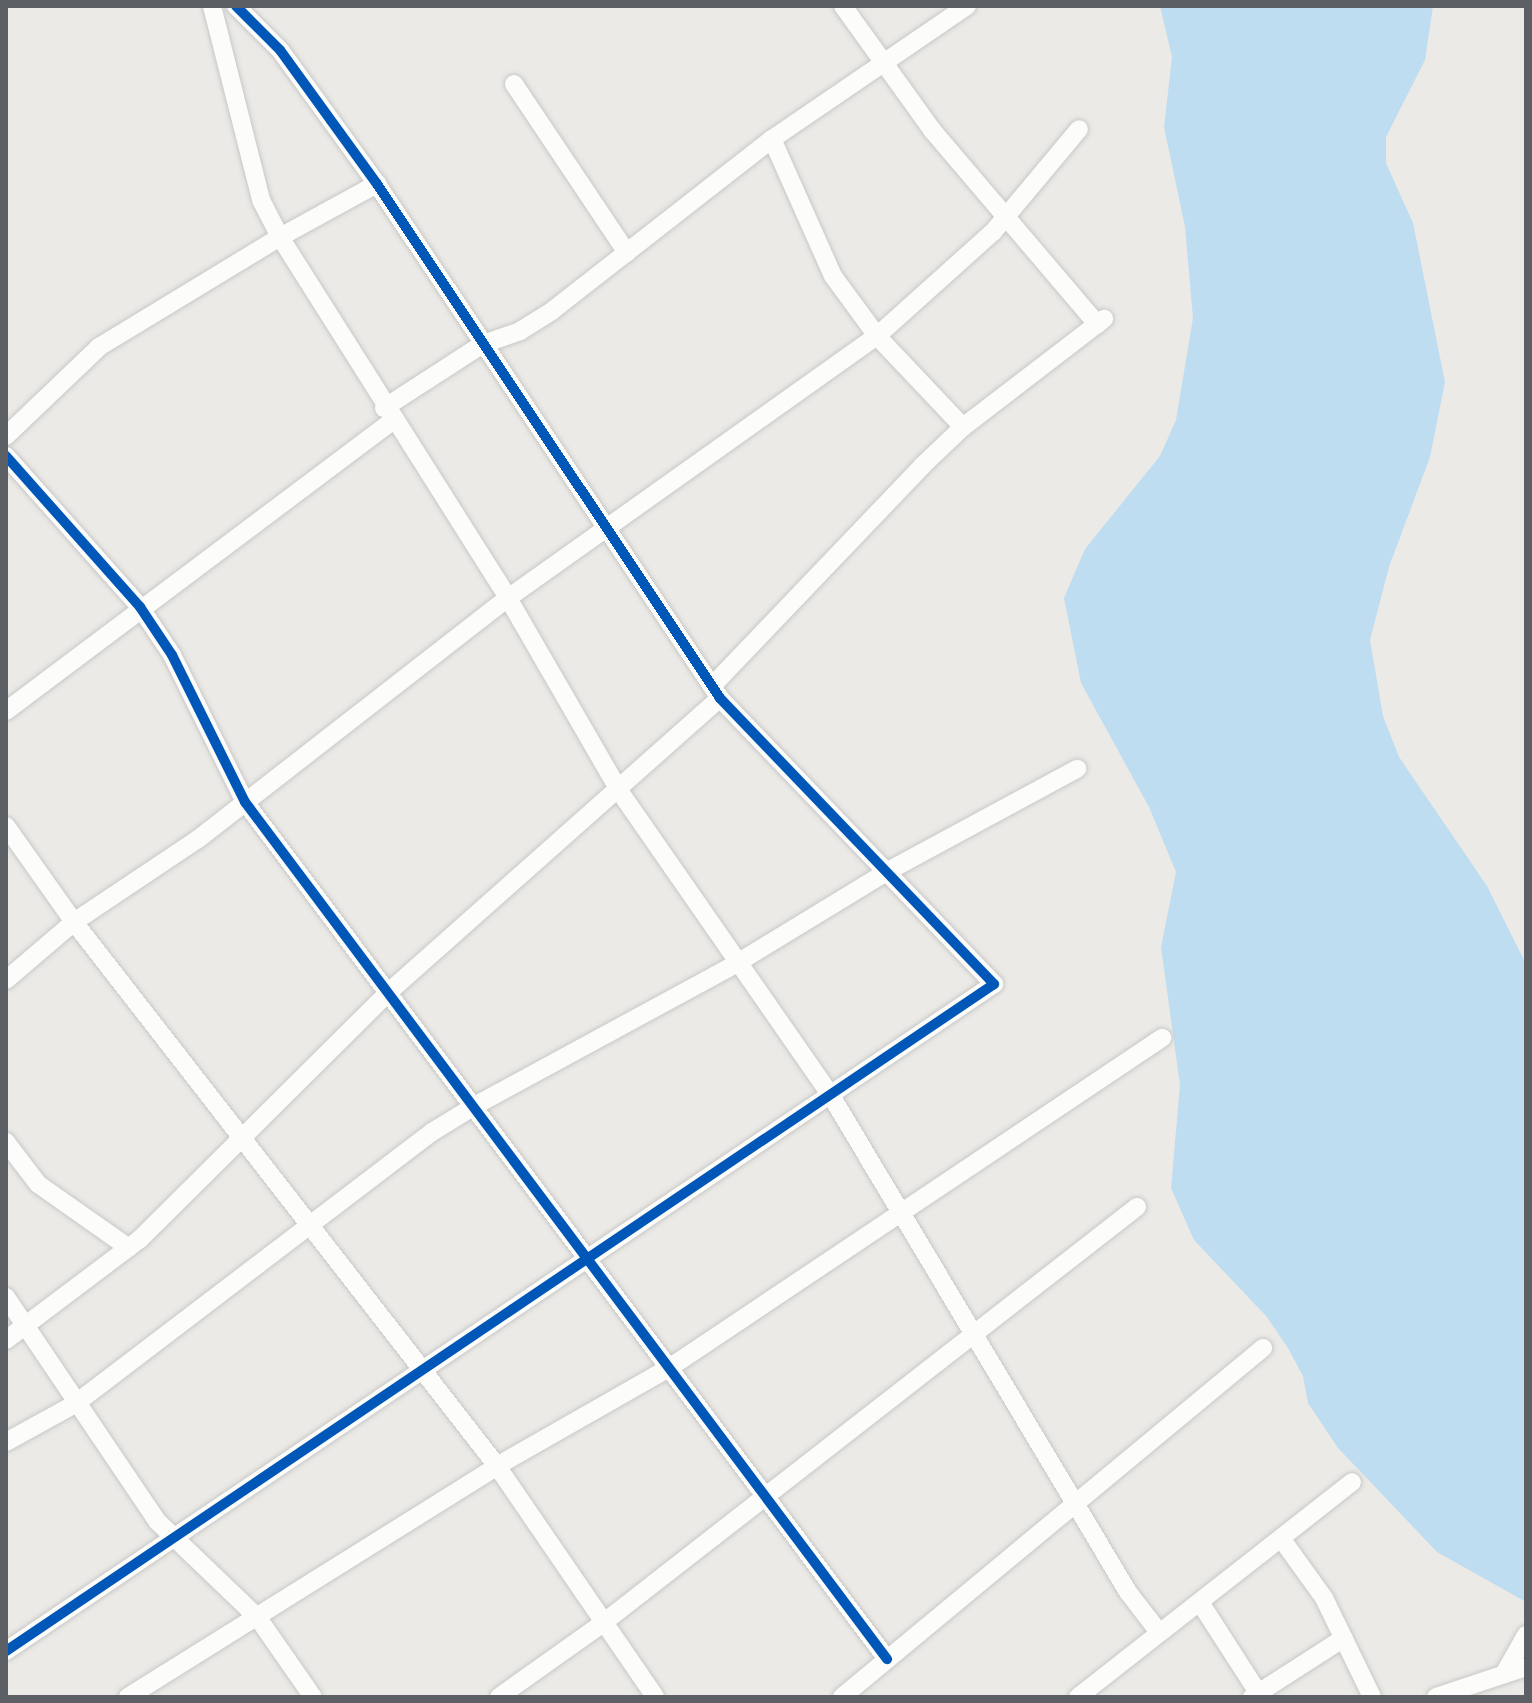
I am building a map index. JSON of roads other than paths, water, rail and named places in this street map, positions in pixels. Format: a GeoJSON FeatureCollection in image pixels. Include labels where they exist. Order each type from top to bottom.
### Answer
{"type":"FeatureCollection","features":[{"type":"Feature","properties":{"kind":"street"},"geometry":{"type":"LineString","coordinates":[[212,6],[261,200],[280,237],[388,415],[508,598],[620,792],[830,1094],[1074,1503],[1158,1631]]}},
{"type":"Feature","properties":{"kind":"street"},"geometry":{"type":"LineString","coordinates":[[6,1651],[994,984],[890,870],[716,692],[605,531],[377,184],[280,50],[236,6]]}},
{"type":"Feature","properties":{"kind":"street"},"geometry":{"type":"LineString","coordinates":[[6,1340],[25,1329],[129,1248],[391,990],[620,792],[963,427],[1100,322],[932,130],[843,6]]}},
{"type":"Feature","properties":{"kind":"street"},"geometry":{"type":"LineString","coordinates":[[6,711],[483,344],[520,331],[553,310],[772,139],[967,6]]}},
{"type":"Feature","properties":{"kind":"street"},"geometry":{"type":"LineString","coordinates":[[514,84],[627,253]]}},
{"type":"Feature","properties":{"kind":"street"},"geometry":{"type":"LineString","coordinates":[[6,980],[74,922],[245,802],[508,598],[877,336],[921,301],[1007,216],[1079,129]]}},
{"type":"Feature","properties":{"kind":"street"},"geometry":{"type":"LineString","coordinates":[[772,139],[833,276],[877,336],[963,427]]}},
{"type":"Feature","properties":{"kind":"street"},"geometry":{"type":"LineString","coordinates":[[6,436],[99,347],[280,237],[377,184]]}},
{"type":"Feature","properties":{"kind":"street"},"geometry":{"type":"LineString","coordinates":[[6,456],[140,607],[172,655],[245,802],[391,990],[887,1659]]}},
{"type":"Feature","properties":{"kind":"street"},"geometry":{"type":"LineString","coordinates":[[6,1442],[75,1404],[315,1226],[409,1149],[476,1105],[739,962],[890,870],[1077,769]]}},
{"type":"Feature","properties":{"kind":"street"},"geometry":{"type":"LineString","coordinates":[[6,826],[74,922],[315,1226],[497,1466],[655,1697]]}},
{"type":"Feature","properties":{"kind":"street"},"geometry":{"type":"LineString","coordinates":[[128,1697],[497,1466],[672,1366],[904,1215],[1162,1038]]}},
{"type":"Feature","properties":{"kind":"street"},"geometry":{"type":"LineString","coordinates":[[6,1142],[38,1184],[129,1248]]}},
{"type":"Feature","properties":{"kind":"street"},"geometry":{"type":"LineString","coordinates":[[499,1697],[603,1623],[1137,1207]]}},
{"type":"Feature","properties":{"kind":"street"},"geometry":{"type":"LineString","coordinates":[[6,1297],[75,1404],[176,1539],[258,1618],[313,1697]]}},
{"type":"Feature","properties":{"kind":"street"},"geometry":{"type":"LineString","coordinates":[[842,1697],[1263,1348]]}},
{"type":"Feature","properties":{"kind":"street"},"geometry":{"type":"LineString","coordinates":[[1078,1697],[1158,1631],[1201,1604],[1283,1541],[1352,1482]]}},
{"type":"Feature","properties":{"kind":"street"},"geometry":{"type":"LineString","coordinates":[[1283,1541],[1324,1598],[1372,1697]]}},
{"type":"Feature","properties":{"kind":"street"},"geometry":{"type":"LineString","coordinates":[[1201,1604],[1257,1696],[1344,1638]]}},
{"type":"Feature","properties":{"kind":"street"},"geometry":{"type":"LineString","coordinates":[[1504,1674],[1526,1635]]}},
{"type":"Feature","properties":{"kind":"street"},"geometry":{"type":"LineString","coordinates":[[1436,1697],[1458,1693],[1526,1667]]}},
{"type":"Feature","properties":{"kind":"water"},"geometry":{"type":"Polygon","coordinates":[[[1160,6],[1433,6],[1425,60],[1386,137],[1386,163],[1413,223],[1445,382],[1430,457],[1389,567],[1370,640],[1383,716],[1399,757],[1487,886],[1526,964],[1526,1602],[1437,1552],[1338,1448],[1308,1403],[1303,1376],[1288,1348],[1266,1316],[1194,1240],[1171,1188],[1180,1085],[1161,947],[1176,872],[1149,807],[1081,683],[1064,598],[1085,549],[1160,456],[1176,420],[1193,318],[1185,227],[1164,127],[1172,57],[1160,6]]]}}]}
